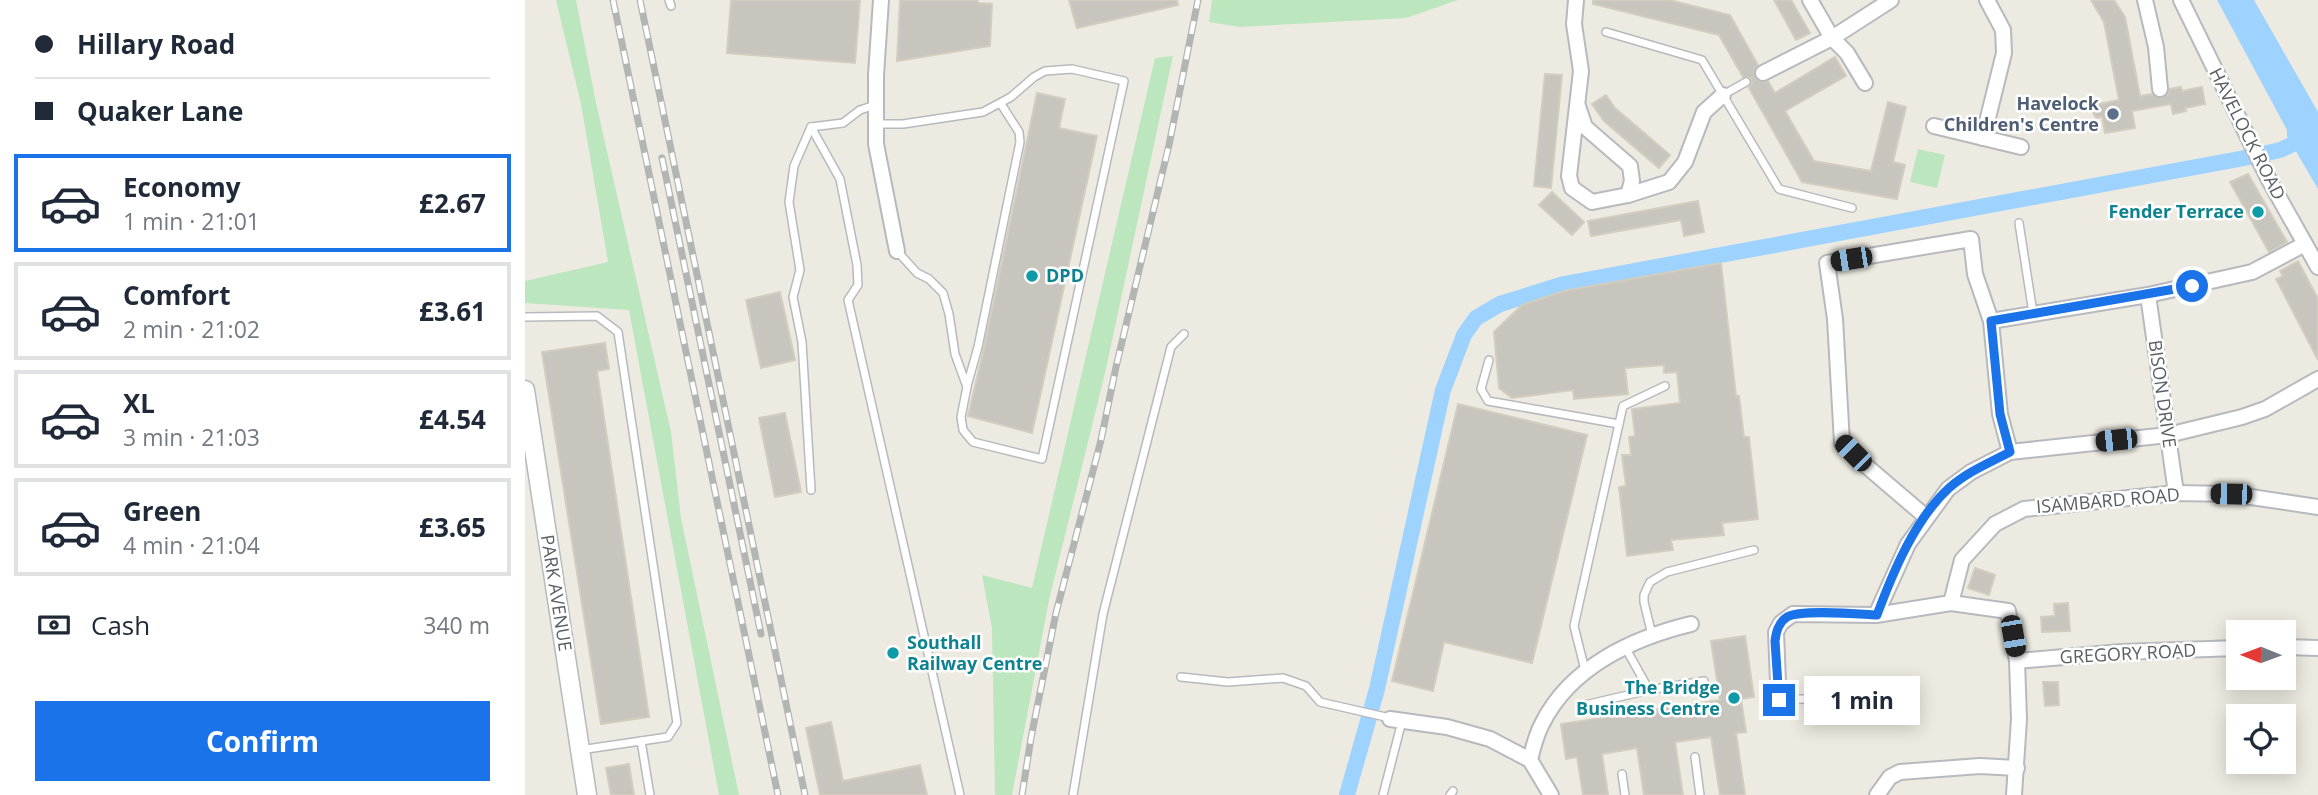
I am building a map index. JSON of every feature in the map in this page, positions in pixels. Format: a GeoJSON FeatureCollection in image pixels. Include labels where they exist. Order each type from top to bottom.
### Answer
{"type":"FeatureCollection","features":[{"type":"Feature","properties":{"kind":"street"},"geometry":{"type":"LineString","coordinates":[[881,0],[875,104],[876,144],[897,251]]}},
{"type":"Feature","properties":{"kind":"street"},"geometry":{"type":"LineString","coordinates":[[1576,0],[1574,24],[1581,71],[1570,176],[1572,188],[1592,202],[1662,186],[1669,182],[1685,162],[1704,112],[1723,95]]}},
{"type":"Feature","properties":{"kind":"street"},"geometry":{"type":"LineString","coordinates":[[1809,0],[1832,38],[1847,53],[1865,83]]}},
{"type":"Feature","properties":{"kind":"street"},"geometry":{"type":"LineString","coordinates":[[1763,72],[1832,38],[1891,0]]}},
{"type":"Feature","properties":{"kind":"street"},"geometry":{"type":"LineString","coordinates":[[1983,138],[2004,54],[2003,30],[1987,0]]}},
{"type":"Feature","properties":{"kind":"street"},"geometry":{"type":"LineString","coordinates":[[2145,0],[2156,47],[2160,89]]}},
{"type":"Feature","properties":{"kind":"street","name":"HAVELOCK ROAD"},"geometry":{"type":"LineString","coordinates":[[2181,0],[2268,178],[2318,267]]}},
{"type":"Feature","properties":{"kind":"street"},"geometry":{"type":"LineString","coordinates":[[1578,106],[1585,127],[1647,181],[1662,186]]}},
{"type":"Feature","properties":{"kind":"street"},"geometry":{"type":"LineString","coordinates":[[1934,126],[2021,148]]}},
{"type":"Feature","properties":{"kind":"street"},"geometry":{"type":"LineString","coordinates":[[1627,195],[1632,181],[1630,166]]}},
{"type":"Feature","properties":{"kind":"street"},"geometry":{"type":"LineString","coordinates":[[1926,517],[1842,443],[1835,319],[1828,268],[1971,239],[1975,274],[1991,321],[2000,414],[2010,452]]}},
{"type":"Feature","properties":{"kind":"street"},"geometry":{"type":"LineString","coordinates":[[1991,321],[2148,295],[2252,272],[2305,244]]}},
{"type":"Feature","properties":{"kind":"street","name":"BISON DRIVE"},"geometry":{"type":"LineString","coordinates":[[2148,295],[2176,493]]}},
{"type":"Feature","properties":{"kind":"street"},"geometry":{"type":"LineString","coordinates":[[1877,615],[1907,544],[1948,489],[1972,472],[2010,452],[2168,435],[2242,417],[2265,409],[2318,379]]}},
{"type":"Feature","properties":{"kind":"street","name":"PARK AVENUE"},"geometry":{"type":"LineString","coordinates":[[525,390],[587,795]]}},
{"type":"Feature","properties":{"kind":"street","name":"ISAMBARD ROAD"},"geometry":{"type":"LineString","coordinates":[[1951,603],[1962,560],[1995,524],[2024,509],[2176,493],[2231,494],[2318,507]]}},
{"type":"Feature","properties":{"kind":"street"},"geometry":{"type":"LineString","coordinates":[[1779,704],[1775,641],[1776,632],[1786,618],[1805,614],[1877,615],[1951,603],[2008,611],[2017,661],[2019,719],[2014,795]]}},
{"type":"Feature","properties":{"kind":"street"},"geometry":{"type":"LineString","coordinates":[[1529,760],[1542,723],[1585,670],[1625,646],[1651,635],[1691,624]]}},
{"type":"Feature","properties":{"kind":"street"},"geometry":{"type":"LineString","coordinates":[[2296,647],[2318,648]]}},
{"type":"Feature","properties":{"kind":"street","name":"GREGORY ROAD"},"geometry":{"type":"LineString","coordinates":[[2017,661],[2121,652],[2226,648]]}},
{"type":"Feature","properties":{"kind":"street"},"geometry":{"type":"LineString","coordinates":[[1396,720],[1447,727],[1490,739],[1529,760],[1551,795]]}},
{"type":"Feature","properties":{"kind":"street"},"geometry":{"type":"LineString","coordinates":[[1877,795],[1890,777],[1900,772],[1980,766],[2017,768]]}},
{"type":"Feature","properties":{"kind":"lane"},"geometry":{"type":"LineString","coordinates":[[1606,32],[1702,60],[1779,189],[1852,208]]}},
{"type":"Feature","properties":{"kind":"lane"},"geometry":{"type":"LineString","coordinates":[[875,124],[903,124],[983,112],[1000,104],[1045,71],[1072,69],[1124,81],[1042,458],[973,442],[963,430],[961,417],[1020,142],[1019,132],[1000,104]]}},
{"type":"Feature","properties":{"kind":"lane"},"geometry":{"type":"LineString","coordinates":[[1723,95],[1746,82]]}},
{"type":"Feature","properties":{"kind":"lane"},"geometry":{"type":"LineString","coordinates":[[811,127],[843,123],[860,110],[875,104]]}},
{"type":"Feature","properties":{"kind":"lane"},"geometry":{"type":"LineString","coordinates":[[811,127],[794,166],[789,202],[800,270],[793,297],[804,366],[811,490]]}},
{"type":"Feature","properties":{"kind":"lane"},"geometry":{"type":"LineString","coordinates":[[811,127],[840,179],[857,265],[858,285],[848,300],[960,795]]}},
{"type":"Feature","properties":{"kind":"lane"},"geometry":{"type":"LineString","coordinates":[[2019,223],[2033,314]]}},
{"type":"Feature","properties":{"kind":"lane"},"geometry":{"type":"LineString","coordinates":[[897,251],[917,273],[929,279],[943,293],[955,354],[967,387]]}},
{"type":"Feature","properties":{"kind":"lane"},"geometry":{"type":"LineString","coordinates":[[525,317],[597,316],[618,332],[677,723],[668,737],[580,750]]}},
{"type":"Feature","properties":{"kind":"lane"},"geometry":{"type":"LineString","coordinates":[[1073,795],[1103,614],[1171,347],[1184,334]]}},
{"type":"Feature","properties":{"kind":"lane"},"geometry":{"type":"LineString","coordinates":[[1489,360],[1481,389],[1488,401],[1619,424]]}},
{"type":"Feature","properties":{"kind":"lane"},"geometry":{"type":"LineString","coordinates":[[1585,670],[1574,625],[1623,405],[1665,386]]}},
{"type":"Feature","properties":{"kind":"lane"},"geometry":{"type":"LineString","coordinates":[[1651,635],[1644,603],[1644,595],[1650,582],[1667,572],[1754,550]]}},
{"type":"Feature","properties":{"kind":"lane"},"geometry":{"type":"LineString","coordinates":[[1625,646],[1649,690]]}},
{"type":"Feature","properties":{"kind":"lane"},"geometry":{"type":"LineString","coordinates":[[1181,677],[1228,682],[1283,678],[1306,687],[1320,702],[1396,720],[1383,795]]}},
{"type":"Feature","properties":{"kind":"lane"},"geometry":{"type":"LineString","coordinates":[[1584,705],[1704,681]]}},
{"type":"Feature","properties":{"kind":"lane"},"geometry":{"type":"LineString","coordinates":[[1779,704],[1827,698]]}},
{"type":"Feature","properties":{"kind":"lane"},"geometry":{"type":"LineString","coordinates":[[641,741],[650,795]]}},
{"type":"Feature","properties":{"kind":"lane"},"geometry":{"type":"LineString","coordinates":[[1695,757],[1700,795]]}},
{"type":"Feature","properties":{"kind":"lane"},"geometry":{"type":"LineString","coordinates":[[1622,774],[1625,795]]}},
{"type":"Feature","properties":{"kind":"green space"},"geometry":{"type":"Polygon","coordinates":[[[556,0],[576,0],[596,103],[671,432],[681,518],[739,795],[719,795],[629,310],[525,303],[525,281],[608,262],[581,104],[556,0]]]}},
{"type":"Feature","properties":{"kind":"green space"},"geometry":{"type":"Polygon","coordinates":[[[1212,0],[1458,0],[1406,18],[1240,27],[1209,22],[1212,0]]]}},
{"type":"Feature","properties":{"kind":"green space"},"geometry":{"type":"Polygon","coordinates":[[[1173,56],[1106,369],[1049,600],[1012,795],[995,795],[992,628],[982,575],[1032,588],[1155,58],[1173,56]]]}},
{"type":"Feature","properties":{"kind":"green space"},"geometry":{"type":"Polygon","coordinates":[[[1918,149],[1945,155],[1937,188],[1910,182],[1918,149]]]}},
{"type":"Feature","properties":{"kind":"water"},"geometry":{"type":"Polygon","coordinates":[[[2217,0],[2254,0],[2318,112],[2318,189],[2287,136],[2287,130],[2217,0]]]}},
{"type":"Feature","properties":{"kind":"building"},"geometry":{"type":"Polygon","coordinates":[[[731,0],[860,0],[855,63],[727,53],[731,0]]]}},
{"type":"Feature","properties":{"kind":"building"},"geometry":{"type":"Polygon","coordinates":[[[900,0],[978,0],[978,3],[992,4],[990,46],[897,61],[900,0]]]}},
{"type":"Feature","properties":{"kind":"building"},"geometry":{"type":"Polygon","coordinates":[[[1069,0],[1177,0],[1178,5],[1077,28],[1069,0]]]}},
{"type":"Feature","properties":{"kind":"building"},"geometry":{"type":"Polygon","coordinates":[[[1593,0],[1669,0],[1730,15],[1758,65],[1754,72],[1755,78],[1762,82],[1768,81],[1775,93],[1835,57],[1846,76],[1785,111],[1814,161],[1871,171],[1888,102],[1906,107],[1893,162],[1905,165],[1897,199],[1802,182],[1749,88],[1751,78],[1743,77],[1719,35],[1593,4],[1593,0]]]}},
{"type":"Feature","properties":{"kind":"building"},"geometry":{"type":"Polygon","coordinates":[[[1774,0],[1791,0],[1810,33],[1796,40],[1774,0]]]}},
{"type":"Feature","properties":{"kind":"building"},"geometry":{"type":"Polygon","coordinates":[[[2091,0],[2114,0],[2125,17],[2140,96],[2152,94],[2162,98],[2170,89],[2181,87],[2182,91],[2202,87],[2205,104],[2185,108],[2186,111],[2173,114],[2171,104],[2132,111],[2135,128],[2105,133],[2102,117],[2096,118],[2090,106],[2119,100],[2104,22],[2091,0]]]}},
{"type":"Feature","properties":{"kind":"building"},"geometry":{"type":"Polygon","coordinates":[[[1545,74],[1562,75],[1551,188],[1534,186],[1545,74]]]}},
{"type":"Feature","properties":{"kind":"building","name":"DPD"},"geometry":{"type":"Polygon","coordinates":[[[1037,93],[1065,99],[1059,128],[1097,136],[1032,433],[968,416],[1037,93]]]}},
{"type":"Feature","properties":{"kind":"building"},"geometry":{"type":"Polygon","coordinates":[[[1606,95],[1615,108],[1670,155],[1659,168],[1604,121],[1592,104],[1606,95]]]}},
{"type":"Feature","properties":{"kind":"building","name":"Fender Terrace"},"geometry":{"type":"Polygon","coordinates":[[[2248,174],[2287,242],[2269,252],[2230,182],[2248,174]]]}},
{"type":"Feature","properties":{"kind":"building"},"geometry":{"type":"Polygon","coordinates":[[[1552,192],[1584,222],[1572,235],[1539,205],[1552,192]]]}},
{"type":"Feature","properties":{"kind":"building"},"geometry":{"type":"Polygon","coordinates":[[[1698,201],[1704,232],[1684,236],[1681,220],[1591,236],[1588,221],[1698,201]]]}},
{"type":"Feature","properties":{"kind":"building"},"geometry":{"type":"Polygon","coordinates":[[[2298,261],[2318,299],[2318,360],[2276,279],[2283,276],[2280,271],[2298,261]]]}},
{"type":"Feature","properties":{"kind":"building"},"geometry":{"type":"Polygon","coordinates":[[[1721,263],[1736,396],[1739,396],[1744,437],[1749,437],[1758,519],[1722,523],[1724,535],[1671,540],[1673,550],[1627,556],[1619,487],[1626,486],[1622,455],[1631,455],[1629,437],[1635,436],[1632,409],[1680,403],[1677,372],[1664,373],[1664,365],[1625,368],[1628,394],[1574,399],[1573,390],[1512,398],[1499,388],[1494,332],[1522,305],[1564,291],[1721,263]]]}},
{"type":"Feature","properties":{"kind":"building"},"geometry":{"type":"Polygon","coordinates":[[[780,292],[795,360],[761,368],[746,300],[780,292]]]}},
{"type":"Feature","properties":{"kind":"building"},"geometry":{"type":"Polygon","coordinates":[[[605,343],[609,369],[597,371],[649,717],[601,724],[542,352],[605,343]]]}},
{"type":"Feature","properties":{"kind":"building"},"geometry":{"type":"Polygon","coordinates":[[[1458,404],[1587,435],[1532,663],[1444,642],[1433,691],[1392,681],[1458,404]]]}},
{"type":"Feature","properties":{"kind":"building"},"geometry":{"type":"Polygon","coordinates":[[[785,413],[801,492],[775,497],[759,418],[785,413]]]}},
{"type":"Feature","properties":{"kind":"building"},"geometry":{"type":"Polygon","coordinates":[[[1975,568],[1995,575],[1989,595],[1968,588],[1975,568]]]}},
{"type":"Feature","properties":{"kind":"building"},"geometry":{"type":"Polygon","coordinates":[[[2068,603],[2070,631],[2042,632],[2041,617],[2055,616],[2054,604],[2068,603]]]}},
{"type":"Feature","properties":{"kind":"building","name":"The Bridge Business Centre"},"geometry":{"type":"Polygon","coordinates":[[[1745,636],[1754,697],[1741,699],[1746,732],[1736,733],[1745,795],[1720,795],[1711,737],[1675,742],[1683,795],[1644,795],[1637,748],[1602,754],[1608,795],[1583,795],[1577,757],[1566,759],[1561,724],[1720,700],[1711,641],[1745,636]]]}},
{"type":"Feature","properties":{"kind":"building"},"geometry":{"type":"Polygon","coordinates":[[[2043,682],[2058,682],[2059,705],[2045,706],[2043,682]]]}},
{"type":"Feature","properties":{"kind":"building"},"geometry":{"type":"Polygon","coordinates":[[[831,722],[843,781],[920,765],[927,795],[820,795],[806,728],[831,722]]]}},
{"type":"Feature","properties":{"kind":"building"},"geometry":{"type":"Polygon","coordinates":[[[629,764],[634,795],[611,795],[606,768],[629,764]]]}},
{"type":"Feature","properties":{"kind":"waterway"},"geometry":{"type":"LineString","coordinates":[[1347,795],[1377,689],[1443,390],[1464,335],[1476,318],[1500,304],[1564,284],[2250,157],[2280,150],[2309,137]]}},
{"type":"Feature","properties":{"kind":"railway"},"geometry":{"type":"LineString","coordinates":[[613,0],[778,795]]}},
{"type":"Feature","properties":{"kind":"railway"},"geometry":{"type":"LineString","coordinates":[[640,0],[805,795]]}},
{"type":"Feature","properties":{"kind":"railway"},"geometry":{"type":"LineString","coordinates":[[1022,795],[1056,613],[1101,440],[1169,145],[1198,0]]}},
{"type":"Feature","properties":{"kind":"railway"},"geometry":{"type":"LineString","coordinates":[[662,158],[761,634]]}},
{"type":"Feature","properties":{"kind":"place","name":"Havelock Children's Centre"},"geometry":{"type":"Point","coordinates":[2113,114]}},
{"type":"Feature","properties":{"kind":"place","name":"Fender Terrace"},"geometry":{"type":"Point","coordinates":[2258,212]}},
{"type":"Feature","properties":{"kind":"place","name":"DPD"},"geometry":{"type":"Point","coordinates":[1032,276]}},
{"type":"Feature","properties":{"kind":"place","name":"Southall Railway Centre"},"geometry":{"type":"Point","coordinates":[893,653]}},
{"type":"Feature","properties":{"kind":"place","name":"The Bridge Business Centre"},"geometry":{"type":"Point","coordinates":[1734,698]}},
{"type":"Feature","properties":{"kind":"route"},"geometry":{"type":"LineString","coordinates":[[1779,700],[1775,641],[1781,622],[1793,614],[1877,615],[1907,544],[1948,489],[1972,472],[2010,452],[2000,414],[1991,321],[2192,286]]}}]}
